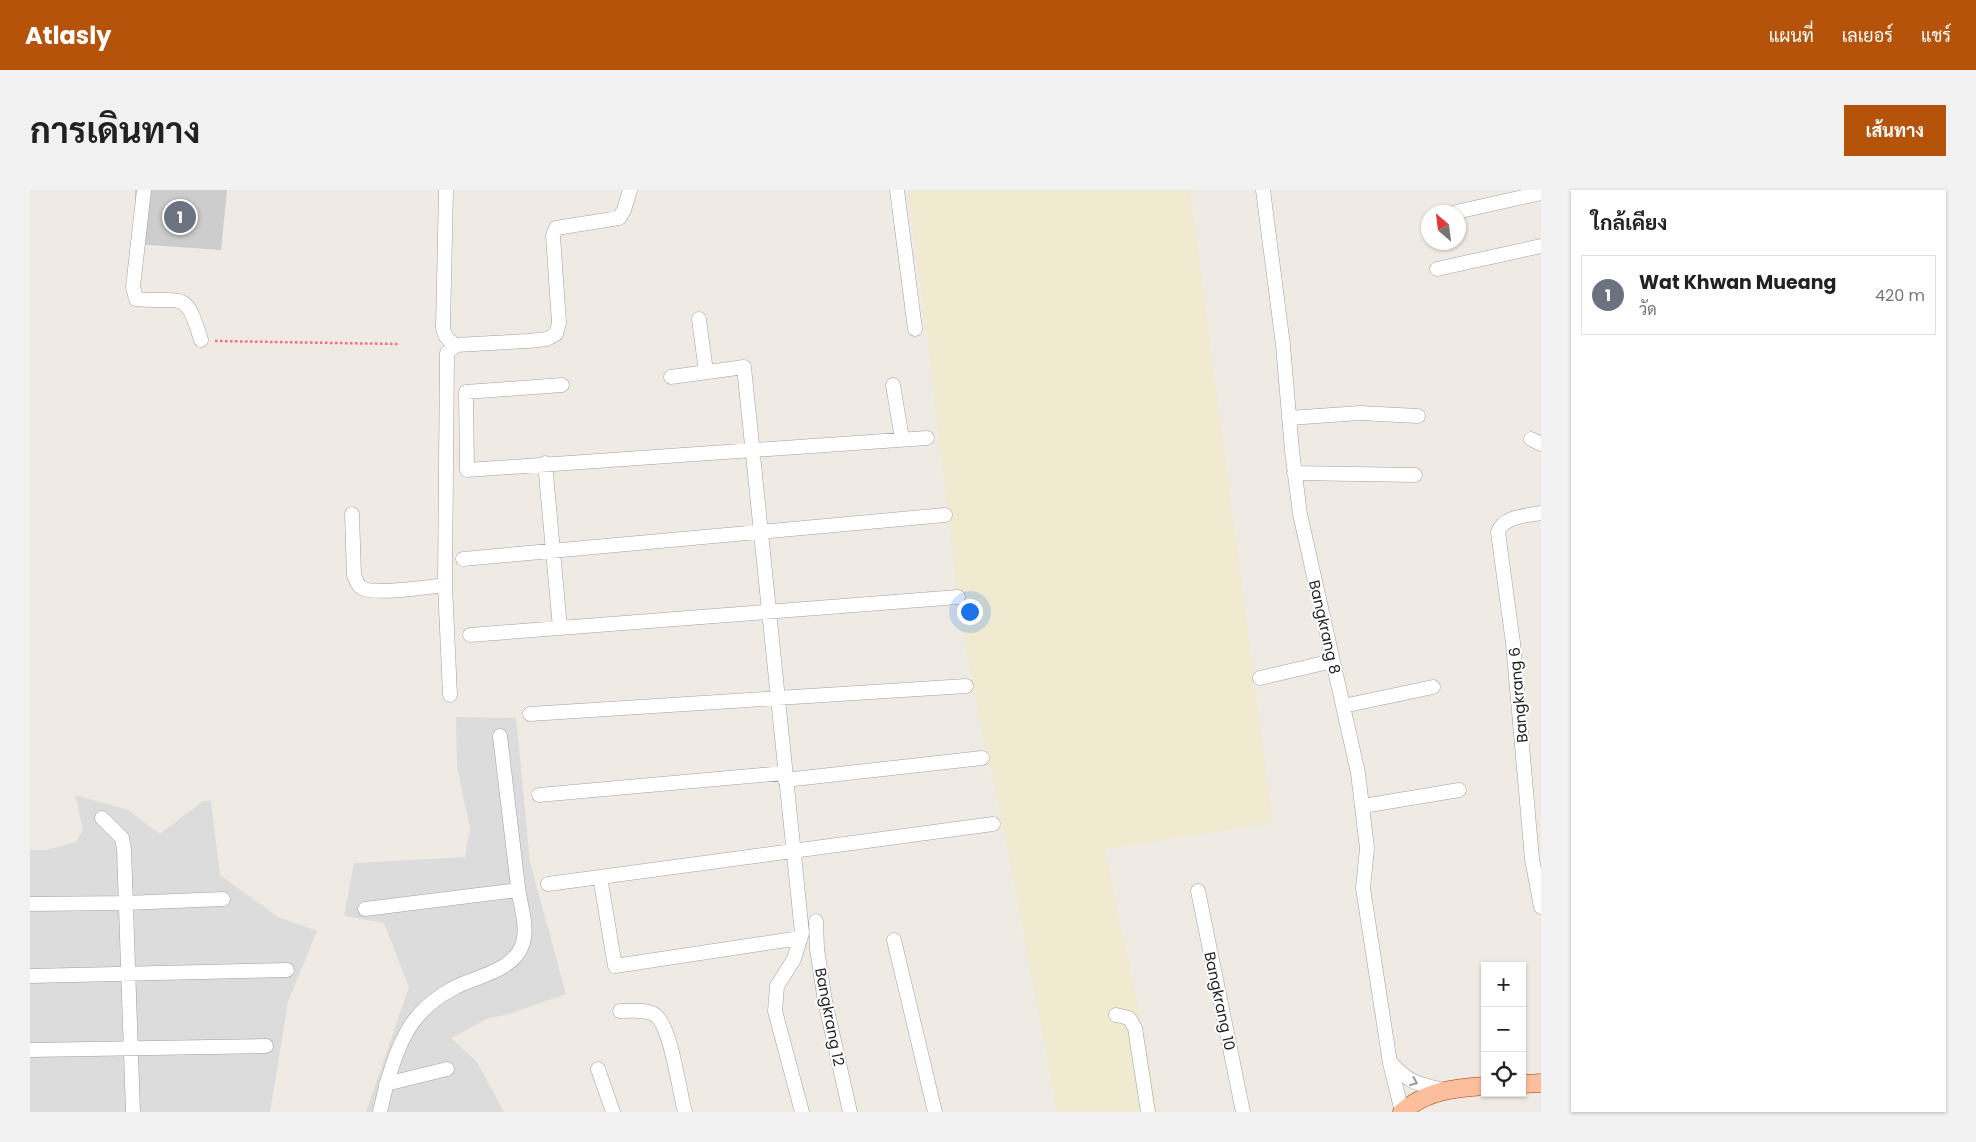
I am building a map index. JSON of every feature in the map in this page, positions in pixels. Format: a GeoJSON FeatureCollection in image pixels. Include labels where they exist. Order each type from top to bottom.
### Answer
{"type":"FeatureCollection","features":[{"type":"Feature","properties":{"kind":"main road"},"geometry":{"type":"LineString","coordinates":[[1526,1084],[1541,1083]]}},
{"type":"Feature","properties":{"kind":"main road"},"geometry":{"type":"LineString","coordinates":[[1402,1112],[1413,1102],[1444,1090],[1481,1086]]}},
{"type":"Feature","properties":{"kind":"street"},"geometry":{"type":"LineString","coordinates":[[144,190],[133,287],[134,295],[136,299],[180,300],[189,306],[194,315],[201,340]]}},
{"type":"Feature","properties":{"kind":"street"},"geometry":{"type":"LineString","coordinates":[[446,190],[443,328],[447,339],[456,345],[547,339],[556,334],[559,323],[553,236],[556,228],[618,218],[624,210],[630,190]]}},
{"type":"Feature","properties":{"kind":"street"},"geometry":{"type":"LineString","coordinates":[[897,190],[915,330]]}},
{"type":"Feature","properties":{"kind":"street","name":"Bangkrang 8"},"geometry":{"type":"LineString","coordinates":[[1263,190],[1283,345],[1294,472],[1300,514],[1358,773],[1367,848],[1363,888],[1390,1063],[1402,1112]]}},
{"type":"Feature","properties":{"kind":"street"},"geometry":{"type":"LineString","coordinates":[[1466,210],[1541,193]]}},
{"type":"Feature","properties":{"kind":"street"},"geometry":{"type":"LineString","coordinates":[[1437,269],[1541,246]]}},
{"type":"Feature","properties":{"kind":"street"},"geometry":{"type":"LineString","coordinates":[[699,319],[706,372]]}},
{"type":"Feature","properties":{"kind":"street"},"geometry":{"type":"LineString","coordinates":[[450,695],[445,585],[447,353],[456,345]]}},
{"type":"Feature","properties":{"kind":"street"},"geometry":{"type":"LineString","coordinates":[[672,377],[744,367],[792,850],[802,932],[794,960],[777,986],[775,1011],[802,1112]]}},
{"type":"Feature","properties":{"kind":"street"},"geometry":{"type":"LineString","coordinates":[[562,385],[466,392],[468,470],[545,463],[927,438]]}},
{"type":"Feature","properties":{"kind":"street"},"geometry":{"type":"LineString","coordinates":[[893,385],[902,440]]}},
{"type":"Feature","properties":{"kind":"street"},"geometry":{"type":"LineString","coordinates":[[1289,418],[1360,413],[1418,416]]}},
{"type":"Feature","properties":{"kind":"street"},"geometry":{"type":"LineString","coordinates":[[545,463],[560,628]]}},
{"type":"Feature","properties":{"kind":"street"},"geometry":{"type":"LineString","coordinates":[[1294,472],[1415,475]]}},
{"type":"Feature","properties":{"kind":"street","name":"Bangkrang 6"},"geometry":{"type":"LineString","coordinates":[[1541,513],[1506,521],[1500,525],[1498,532],[1513,643],[1532,859],[1541,907]]}},
{"type":"Feature","properties":{"kind":"street"},"geometry":{"type":"LineString","coordinates":[[352,514],[354,575],[357,583],[364,589],[379,591],[445,585]]}},
{"type":"Feature","properties":{"kind":"street"},"geometry":{"type":"LineString","coordinates":[[462,559],[946,514]]}},
{"type":"Feature","properties":{"kind":"street"},"geometry":{"type":"LineString","coordinates":[[470,635],[958,598]]}},
{"type":"Feature","properties":{"kind":"street"},"geometry":{"type":"LineString","coordinates":[[1260,678],[1333,661]]}},
{"type":"Feature","properties":{"kind":"street"},"geometry":{"type":"LineString","coordinates":[[530,714],[966,686]]}},
{"type":"Feature","properties":{"kind":"street"},"geometry":{"type":"LineString","coordinates":[[1344,706],[1433,687]]}},
{"type":"Feature","properties":{"kind":"street"},"geometry":{"type":"LineString","coordinates":[[380,1112],[386,1084],[407,1031],[417,1017],[452,988],[492,972],[515,958],[522,944],[525,930],[518,890],[500,736]]}},
{"type":"Feature","properties":{"kind":"street"},"geometry":{"type":"LineString","coordinates":[[539,795],[785,777],[982,758]]}},
{"type":"Feature","properties":{"kind":"street"},"geometry":{"type":"LineString","coordinates":[[1363,806],[1459,790]]}},
{"type":"Feature","properties":{"kind":"street"},"geometry":{"type":"LineString","coordinates":[[102,818],[122,838],[124,849],[133,1112]]}},
{"type":"Feature","properties":{"kind":"street"},"geometry":{"type":"LineString","coordinates":[[548,884],[993,824]]}},
{"type":"Feature","properties":{"kind":"street"},"geometry":{"type":"LineString","coordinates":[[600,877],[615,966],[800,938]]}},
{"type":"Feature","properties":{"kind":"street"},"geometry":{"type":"LineString","coordinates":[[365,909],[518,890]]}},
{"type":"Feature","properties":{"kind":"street","name":"Bangkrang 10"},"geometry":{"type":"LineString","coordinates":[[1198,891],[1243,1112]]}},
{"type":"Feature","properties":{"kind":"street"},"geometry":{"type":"LineString","coordinates":[[30,904],[223,899]]}},
{"type":"Feature","properties":{"kind":"street","name":"Bangkrang 12"},"geometry":{"type":"LineString","coordinates":[[816,921],[817,950],[825,1001],[850,1112]]}},
{"type":"Feature","properties":{"kind":"street"},"geometry":{"type":"LineString","coordinates":[[894,940],[935,1112]]}},
{"type":"Feature","properties":{"kind":"street"},"geometry":{"type":"LineString","coordinates":[[30,976],[287,970]]}},
{"type":"Feature","properties":{"kind":"street"},"geometry":{"type":"LineString","coordinates":[[620,1010],[645,1011],[654,1014],[661,1020],[665,1027],[685,1112]]}},
{"type":"Feature","properties":{"kind":"street"},"geometry":{"type":"LineString","coordinates":[[1116,1015],[1129,1018],[1135,1028],[1148,1112]]}},
{"type":"Feature","properties":{"kind":"street"},"geometry":{"type":"LineString","coordinates":[[30,1050],[266,1046]]}},
{"type":"Feature","properties":{"kind":"street"},"geometry":{"type":"LineString","coordinates":[[1390,1063],[1405,1078],[1419,1085],[1444,1090]]}},
{"type":"Feature","properties":{"kind":"street"},"geometry":{"type":"LineString","coordinates":[[386,1084],[447,1069]]}},
{"type":"Feature","properties":{"kind":"street"},"geometry":{"type":"LineString","coordinates":[[598,1069],[613,1112]]}},
{"type":"Feature","properties":{"kind":"path"},"geometry":{"type":"LineString","coordinates":[[201,340],[398,344]]}},
{"type":"Feature","properties":{"kind":"shaded area"},"geometry":{"type":"Polygon","coordinates":[[[135,190],[227,190],[221,250],[135,244],[135,190]]]}},
{"type":"Feature","properties":{"kind":"shaded area"},"geometry":{"type":"Polygon","coordinates":[[[907,190],[1190,190],[1273,823],[1105,849],[1160,1112],[1057,1112],[1010,863],[960,623],[925,318],[907,190]]]}},
{"type":"Feature","properties":{"kind":"shaded area"},"geometry":{"type":"Polygon","coordinates":[[[456,717],[516,718],[530,862],[566,994],[506,1015],[489,1018],[451,1038],[477,1062],[504,1112],[366,1112],[409,987],[384,923],[344,916],[354,863],[465,857],[470,828],[457,768],[456,717]]]}},
{"type":"Feature","properties":{"kind":"shaded area"},"geometry":{"type":"Polygon","coordinates":[[[75,795],[128,810],[160,834],[203,801],[211,801],[220,875],[278,917],[317,931],[288,1002],[270,1112],[30,1112],[30,850],[46,850],[76,842],[83,829],[75,795]]]}},
{"type":"Feature","properties":{"kind":"place","name":"Wat Khwan Mueang"},"geometry":{"type":"Point","coordinates":[180,217]}}]}
